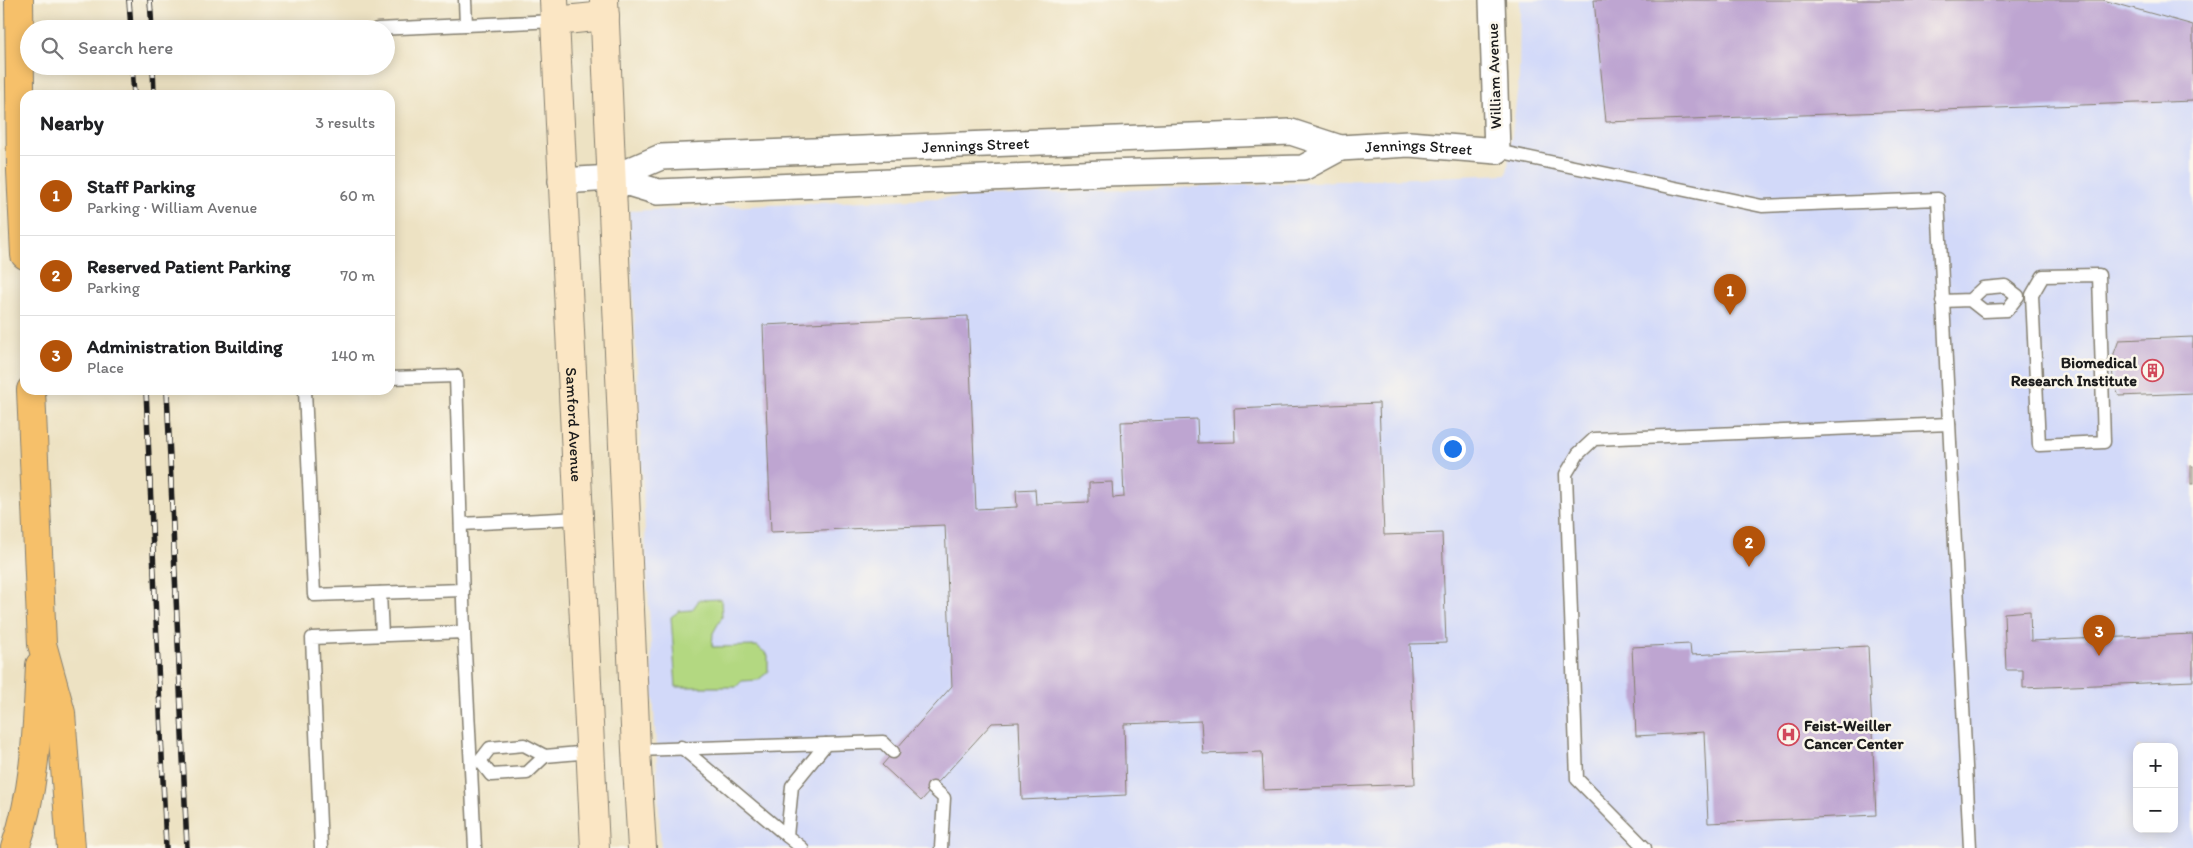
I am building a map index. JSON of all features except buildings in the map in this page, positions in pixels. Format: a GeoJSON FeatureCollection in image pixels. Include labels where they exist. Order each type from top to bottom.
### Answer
{"type":"FeatureCollection","features":[{"type":"Feature","properties":{"kind":"highway"},"geometry":{"type":"LineString","coordinates":[[19,0],[20,90]]}},
{"type":"Feature","properties":{"kind":"highway"},"geometry":{"type":"LineString","coordinates":[[15,848],[25,821],[36,751],[42,644],[31,395]]}},
{"type":"Feature","properties":{"kind":"highway"},"geometry":{"type":"LineString","coordinates":[[42,644],[61,712],[70,848]]}},
{"type":"Feature","properties":{"kind":"street","name":"William Avenue"},"geometry":{"type":"LineString","coordinates":[[1492,0],[1497,151]]}},
{"type":"Feature","properties":{"kind":"street"},"geometry":{"type":"LineString","coordinates":[[554,11],[604,8],[636,750],[642,848]]}},
{"type":"Feature","properties":{"kind":"street","name":"Samford Avenue"},"geometry":{"type":"LineString","coordinates":[[554,11],[561,181],[592,752],[592,841]]}},
{"type":"Feature","properties":{"kind":"street","name":"Jennings Street"},"geometry":{"type":"LineString","coordinates":[[612,178],[661,156],[1291,132],[1340,148],[1409,144],[1497,151]]}},
{"type":"Feature","properties":{"kind":"street"},"geometry":{"type":"LineString","coordinates":[[1103,173],[1104,139]]}},
{"type":"Feature","properties":{"kind":"street","name":"Jennings Street"},"geometry":{"type":"LineString","coordinates":[[561,181],[612,178],[658,192],[1103,173],[1303,168],[1340,148]]}},
{"type":"Feature","properties":{"kind":"street"},"geometry":{"type":"LineString","coordinates":[[592,752],[636,750]]}},
{"type":"Feature","properties":{"kind":"lane"},"geometry":{"type":"LineString","coordinates":[[465,0],[466,25]]}},
{"type":"Feature","properties":{"kind":"lane"},"geometry":{"type":"LineString","coordinates":[[395,28],[466,25],[554,11]]}},
{"type":"Feature","properties":{"kind":"lane"},"geometry":{"type":"LineString","coordinates":[[1497,151],[1762,206],[1938,199],[1970,848]]}},
{"type":"Feature","properties":{"kind":"lane"},"geometry":{"type":"LineString","coordinates":[[2099,275],[2104,442],[2039,445],[2032,295],[2043,276],[2099,275]]}},
{"type":"Feature","properties":{"kind":"lane"},"geometry":{"type":"LineString","coordinates":[[1970,300],[1983,288],[2005,286],[2018,296],[2032,295]]}},
{"type":"Feature","properties":{"kind":"lane"},"geometry":{"type":"LineString","coordinates":[[1942,301],[1970,300],[1984,311],[2007,310],[2018,296]]}},
{"type":"Feature","properties":{"kind":"lane"},"geometry":{"type":"LineString","coordinates":[[395,378],[456,376],[464,632],[476,761],[475,848]]}},
{"type":"Feature","properties":{"kind":"lane"},"geometry":{"type":"LineString","coordinates":[[305,395],[314,595],[463,590]]}},
{"type":"Feature","properties":{"kind":"lane"},"geometry":{"type":"LineString","coordinates":[[1645,848],[1577,778],[1566,474],[1578,454],[1594,439],[1949,424]]}},
{"type":"Feature","properties":{"kind":"lane"},"geometry":{"type":"LineString","coordinates":[[461,524],[579,518]]}},
{"type":"Feature","properties":{"kind":"lane"},"geometry":{"type":"LineString","coordinates":[[380,593],[382,635]]}},
{"type":"Feature","properties":{"kind":"lane"},"geometry":{"type":"LineString","coordinates":[[322,848],[312,638],[464,632]]}},
{"type":"Feature","properties":{"kind":"lane"},"geometry":{"type":"LineString","coordinates":[[636,750],[681,747],[883,742],[894,752]]}},
{"type":"Feature","properties":{"kind":"lane"},"geometry":{"type":"LineString","coordinates":[[787,836],[792,786],[826,744]]}},
{"type":"Feature","properties":{"kind":"lane"},"geometry":{"type":"LineString","coordinates":[[476,761],[490,748],[524,745],[545,756],[592,752]]}},
{"type":"Feature","properties":{"kind":"lane"},"geometry":{"type":"LineString","coordinates":[[681,747],[802,848]]}},
{"type":"Feature","properties":{"kind":"lane"},"geometry":{"type":"LineString","coordinates":[[476,761],[491,775],[527,773],[545,756]]}},
{"type":"Feature","properties":{"kind":"lane"},"geometry":{"type":"LineString","coordinates":[[933,788],[944,798],[941,848]]}},
{"type":"Feature","properties":{"kind":"shaded area"},"geometry":{"type":"Polygon","coordinates":[[[1520,0],[2193,0],[2193,848],[661,848],[629,211],[1507,174],[1519,78],[1520,0]]]}},
{"type":"Feature","properties":{"kind":"green space"},"geometry":{"type":"Polygon","coordinates":[[[721,599],[722,617],[713,633],[712,647],[757,646],[768,655],[768,672],[758,680],[742,681],[736,687],[676,687],[671,617],[679,611],[692,610],[699,600],[721,599]]]}},
{"type":"Feature","properties":{"kind":"railway"},"geometry":{"type":"LineString","coordinates":[[129,0],[130,20]]}},
{"type":"Feature","properties":{"kind":"railway"},"geometry":{"type":"LineString","coordinates":[[150,0],[151,20]]}},
{"type":"Feature","properties":{"kind":"railway"},"geometry":{"type":"LineString","coordinates":[[133,75],[134,90]]}},
{"type":"Feature","properties":{"kind":"railway"},"geometry":{"type":"LineString","coordinates":[[153,75],[154,90]]}},
{"type":"Feature","properties":{"kind":"railway"},"geometry":{"type":"LineString","coordinates":[[146,395],[166,848]]}},
{"type":"Feature","properties":{"kind":"railway"},"geometry":{"type":"LineString","coordinates":[[167,395],[187,848]]}},
{"type":"Feature","properties":{"kind":"place","name":"Staff Parking"},"geometry":{"type":"Point","coordinates":[1730,315]}},
{"type":"Feature","properties":{"kind":"place","name":"Biomedical Research Institute"},"geometry":{"type":"Point","coordinates":[2153,371]}},
{"type":"Feature","properties":{"kind":"place","name":"Reserved Patient Parking"},"geometry":{"type":"Point","coordinates":[1749,567]}},
{"type":"Feature","properties":{"kind":"place","name":"Administration Building"},"geometry":{"type":"Point","coordinates":[2099,656]}},
{"type":"Feature","properties":{"kind":"place","name":"Feist-Weiller Cancer Center"},"geometry":{"type":"Point","coordinates":[1788,734]}}]}
